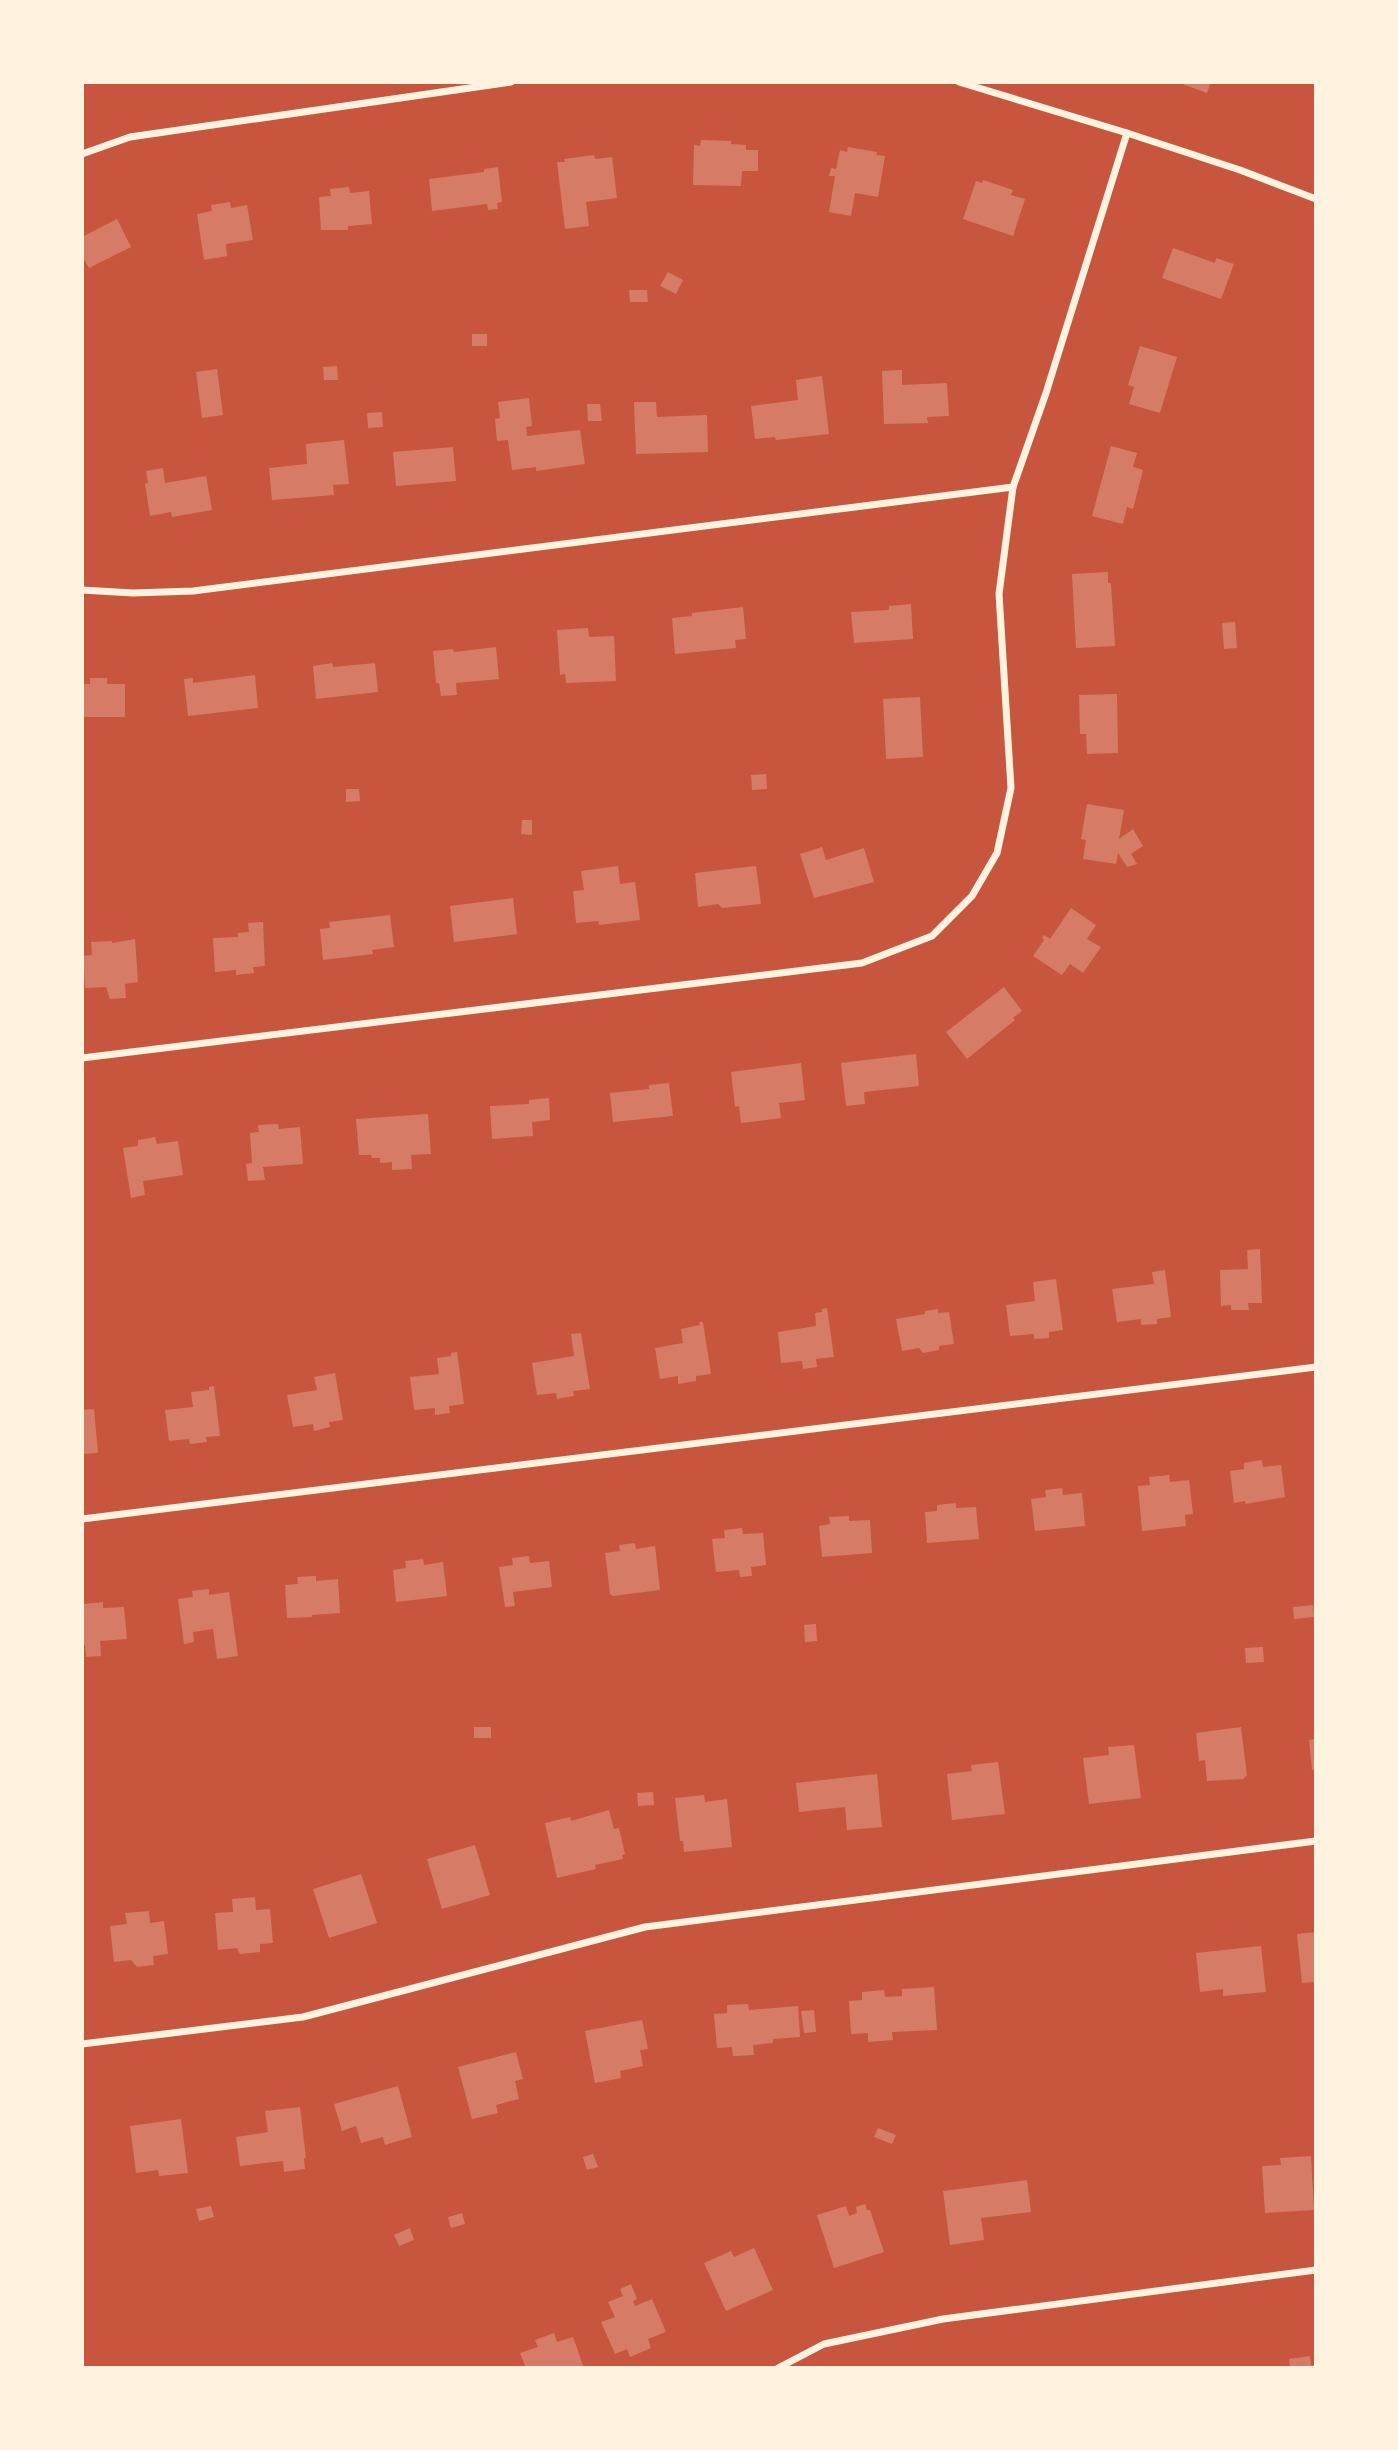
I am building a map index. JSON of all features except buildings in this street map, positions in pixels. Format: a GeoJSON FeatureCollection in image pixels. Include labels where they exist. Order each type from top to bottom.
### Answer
{"type":"FeatureCollection","features":[{"type":"Feature","properties":{"kind":"street"},"geometry":{"type":"LineString","coordinates":[[82,154],[130,137],[511,82]]}},
{"type":"Feature","properties":{"kind":"street"},"geometry":{"type":"LineString","coordinates":[[959,82],[1240,170],[1316,199]]}},
{"type":"Feature","properties":{"kind":"street"},"geometry":{"type":"LineString","coordinates":[[82,1058],[862,963],[932,936],[972,896],[997,853],[1011,788],[999,594],[1013,486],[1046,393],[1127,133]]}},
{"type":"Feature","properties":{"kind":"street"},"geometry":{"type":"LineString","coordinates":[[82,590],[132,593],[193,591],[1013,486]]}},
{"type":"Feature","properties":{"kind":"street"},"geometry":{"type":"LineString","coordinates":[[82,1519],[1316,1367]]}},
{"type":"Feature","properties":{"kind":"street"},"geometry":{"type":"LineString","coordinates":[[82,2044],[303,2017],[645,1927],[1316,1841]]}},
{"type":"Feature","properties":{"kind":"street"},"geometry":{"type":"LineString","coordinates":[[778,2368],[824,2344],[943,2319],[1316,2270]]}}]}
